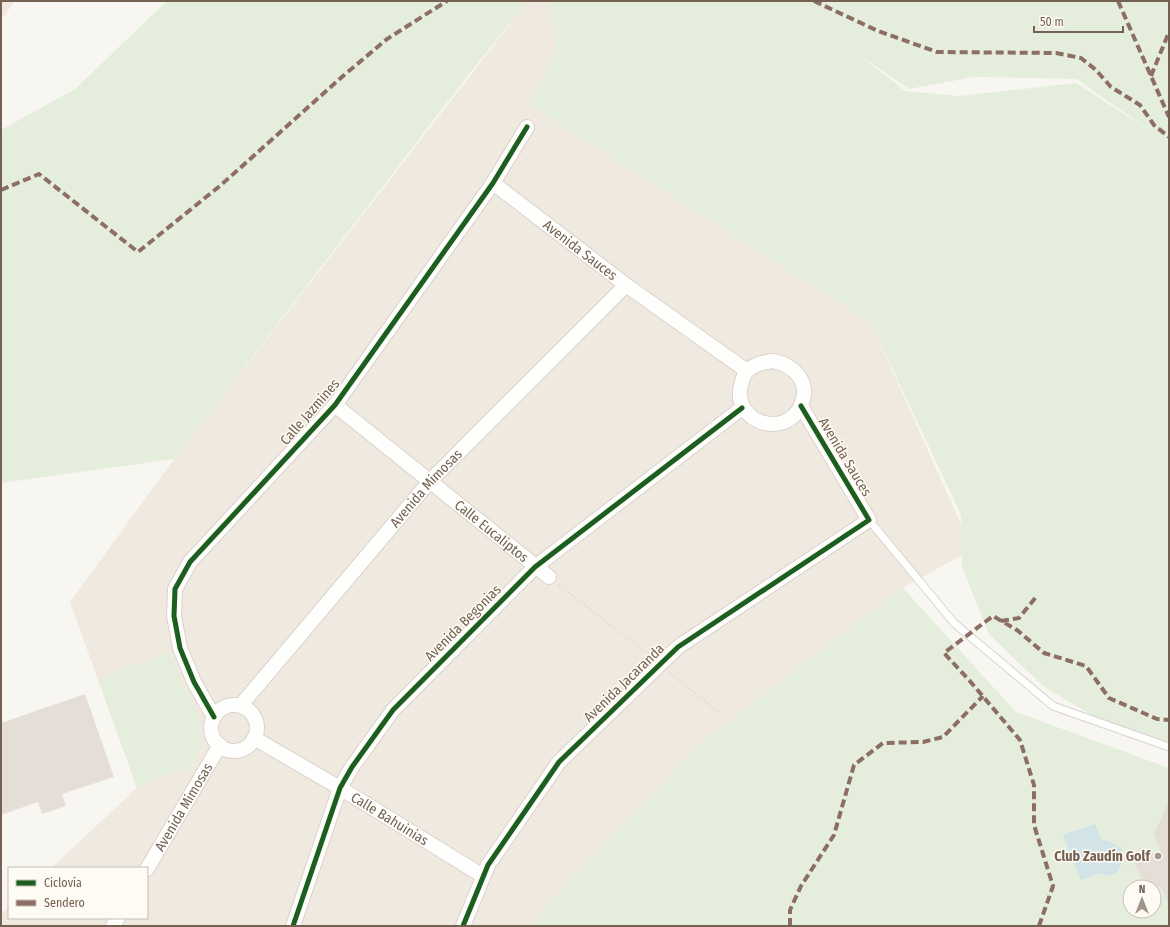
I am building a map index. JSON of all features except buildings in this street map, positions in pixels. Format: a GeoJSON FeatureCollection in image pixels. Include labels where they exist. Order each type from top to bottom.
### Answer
{"type":"FeatureCollection","features":[{"type":"Feature","properties":{"kind":"street","name":"Calle Jazmines"},"geometry":{"type":"LineString","coordinates":[[214,717],[194,682],[180,648],[174,616],[175,589],[190,562],[335,405],[493,183],[527,127]]}},
{"type":"Feature","properties":{"kind":"street","name":"Avenida Sauces"},"geometry":{"type":"LineString","coordinates":[[493,183],[626,285],[747,371]]}},
{"type":"Feature","properties":{"kind":"street","name":"Avenida Mimosas"},"geometry":{"type":"LineString","coordinates":[[241,705],[430,481],[626,285]]}},
{"type":"Feature","properties":{"kind":"street"},"geometry":{"type":"LineString","coordinates":[[773,361],[784,363],[798,374],[802,384],[804,395],[801,406],[788,420],[777,424],[766,424],[751,417],[742,408],[740,387],[747,371],[762,362],[773,361]]}},
{"type":"Feature","properties":{"kind":"street","name":"Calle Eucaliptos"},"geometry":{"type":"LineString","coordinates":[[335,405],[548,577]]}},
{"type":"Feature","properties":{"kind":"street","name":"Avenida Sauces"},"geometry":{"type":"LineString","coordinates":[[801,406],[870,520]]}},
{"type":"Feature","properties":{"kind":"street","name":"Avenida Begonias"},"geometry":{"type":"LineString","coordinates":[[293,926],[340,788],[352,767],[393,710],[535,567],[742,408]]}},
{"type":"Feature","properties":{"kind":"street","name":"Avenida Jacaranda"},"geometry":{"type":"LineString","coordinates":[[463,926],[488,865],[559,762],[678,647],[870,520]]}},
{"type":"Feature","properties":{"kind":"street"},"geometry":{"type":"LineString","coordinates":[[241,705],[250,711],[255,717],[257,725],[254,738],[247,747],[239,750],[226,749],[215,740],[212,732],[214,717],[218,711],[225,707],[241,705]]}},
{"type":"Feature","properties":{"kind":"street","name":"Calle Bahuinias"},"geometry":{"type":"LineString","coordinates":[[254,738],[340,788],[483,876]]}},
{"type":"Feature","properties":{"kind":"street","name":"Avenida Mimosas"},"geometry":{"type":"LineString","coordinates":[[148,867],[220,745]]}},
{"type":"Feature","properties":{"kind":"lane"},"geometry":{"type":"LineString","coordinates":[[870,520],[954,623],[1053,706],[1169,747]]}},
{"type":"Feature","properties":{"kind":"path"},"geometry":{"type":"LineString","coordinates":[[548,577],[724,717]]}},
{"type":"Feature","properties":{"kind":"shaded area"},"geometry":{"type":"Polygon","coordinates":[[[1,1],[15,1],[1,20],[1,1]]]}},
{"type":"Feature","properties":{"kind":"shaded area"},"geometry":{"type":"Polygon","coordinates":[[[528,1],[552,1],[564,37],[528,104],[871,323],[972,549],[903,588],[703,741],[541,911],[536,926],[1,926],[1,914],[8,908],[8,919],[148,919],[148,867],[52,867],[137,788],[70,602],[174,459],[528,1]]]}},
{"type":"Feature","properties":{"kind":"shaded area"},"geometry":{"type":"Polygon","coordinates":[[[1095,824],[1101,839],[1111,842],[1122,849],[1124,859],[1117,873],[1106,876],[1099,873],[1081,880],[1063,835],[1095,824]]]}},
{"type":"Feature","properties":{"kind":"green space"},"geometry":{"type":"Polygon","coordinates":[[[167,1],[528,1],[462,83],[174,459],[1,483],[1,130],[75,89],[167,1]]]}},
{"type":"Feature","properties":{"kind":"green space"},"geometry":{"type":"Polygon","coordinates":[[[549,1],[1169,1],[1169,744],[1093,716],[1043,686],[989,634],[962,567],[961,515],[871,323],[528,104],[557,48],[549,1]],[[862,57],[905,91],[959,96],[1076,83],[1152,132],[1077,79],[974,77],[909,89],[862,57]]]}},
{"type":"Feature","properties":{"kind":"green space","name":"Club Zaudín Golf"},"geometry":{"type":"Polygon","coordinates":[[[903,588],[1016,712],[1169,768],[1169,926],[536,926],[541,911],[703,741],[903,588]]]}},
{"type":"Feature","properties":{"kind":"green space"},"geometry":{"type":"Polygon","coordinates":[[[168,652],[199,717],[201,751],[188,767],[137,788],[98,679],[168,652]]]}},
{"type":"Feature","properties":{"kind":"marked path"},"geometry":{"type":"LineString","coordinates":[[1,190],[39,174],[138,252],[221,185],[343,76],[387,39],[447,1]]}},
{"type":"Feature","properties":{"kind":"marked path"},"geometry":{"type":"LineString","coordinates":[[814,1],[878,31],[937,52],[1056,53],[1081,58],[1096,70],[1111,87],[1140,105],[1154,125],[1169,137]]}},
{"type":"Feature","properties":{"kind":"marked path"},"geometry":{"type":"LineString","coordinates":[[1118,1],[1169,117]]}},
{"type":"Feature","properties":{"kind":"marked path"},"geometry":{"type":"LineString","coordinates":[[1151,76],[1169,32]]}},
{"type":"Feature","properties":{"kind":"marked path"},"geometry":{"type":"LineString","coordinates":[[1001,621],[1019,618],[1036,597]]}},
{"type":"Feature","properties":{"kind":"marked path"},"geometry":{"type":"LineString","coordinates":[[1039,926],[1053,886],[1034,825],[1034,785],[1020,740],[944,653],[993,616],[1017,630],[1044,653],[1086,666],[1109,698],[1157,719],[1169,720]]}},
{"type":"Feature","properties":{"kind":"marked path"},"geometry":{"type":"LineString","coordinates":[[790,926],[790,910],[801,886],[834,835],[854,765],[883,743],[923,742],[943,737],[983,696]]}},
{"type":"Feature","properties":{"kind":"cycle path"},"geometry":{"type":"LineString","coordinates":[[214,717],[194,682],[180,648],[174,616],[175,589],[190,562],[335,405],[493,183],[527,127]]}},
{"type":"Feature","properties":{"kind":"cycle path"},"geometry":{"type":"LineString","coordinates":[[463,926],[488,865],[559,762],[678,647],[869,520],[801,406]]}},
{"type":"Feature","properties":{"kind":"cycle path"},"geometry":{"type":"LineString","coordinates":[[293,926],[340,788],[352,767],[393,710],[535,567],[742,408]]}},
{"type":"Feature","properties":{"kind":"place","name":"Club Zaudín Golf"},"geometry":{"type":"Point","coordinates":[1158,856]}}]}
